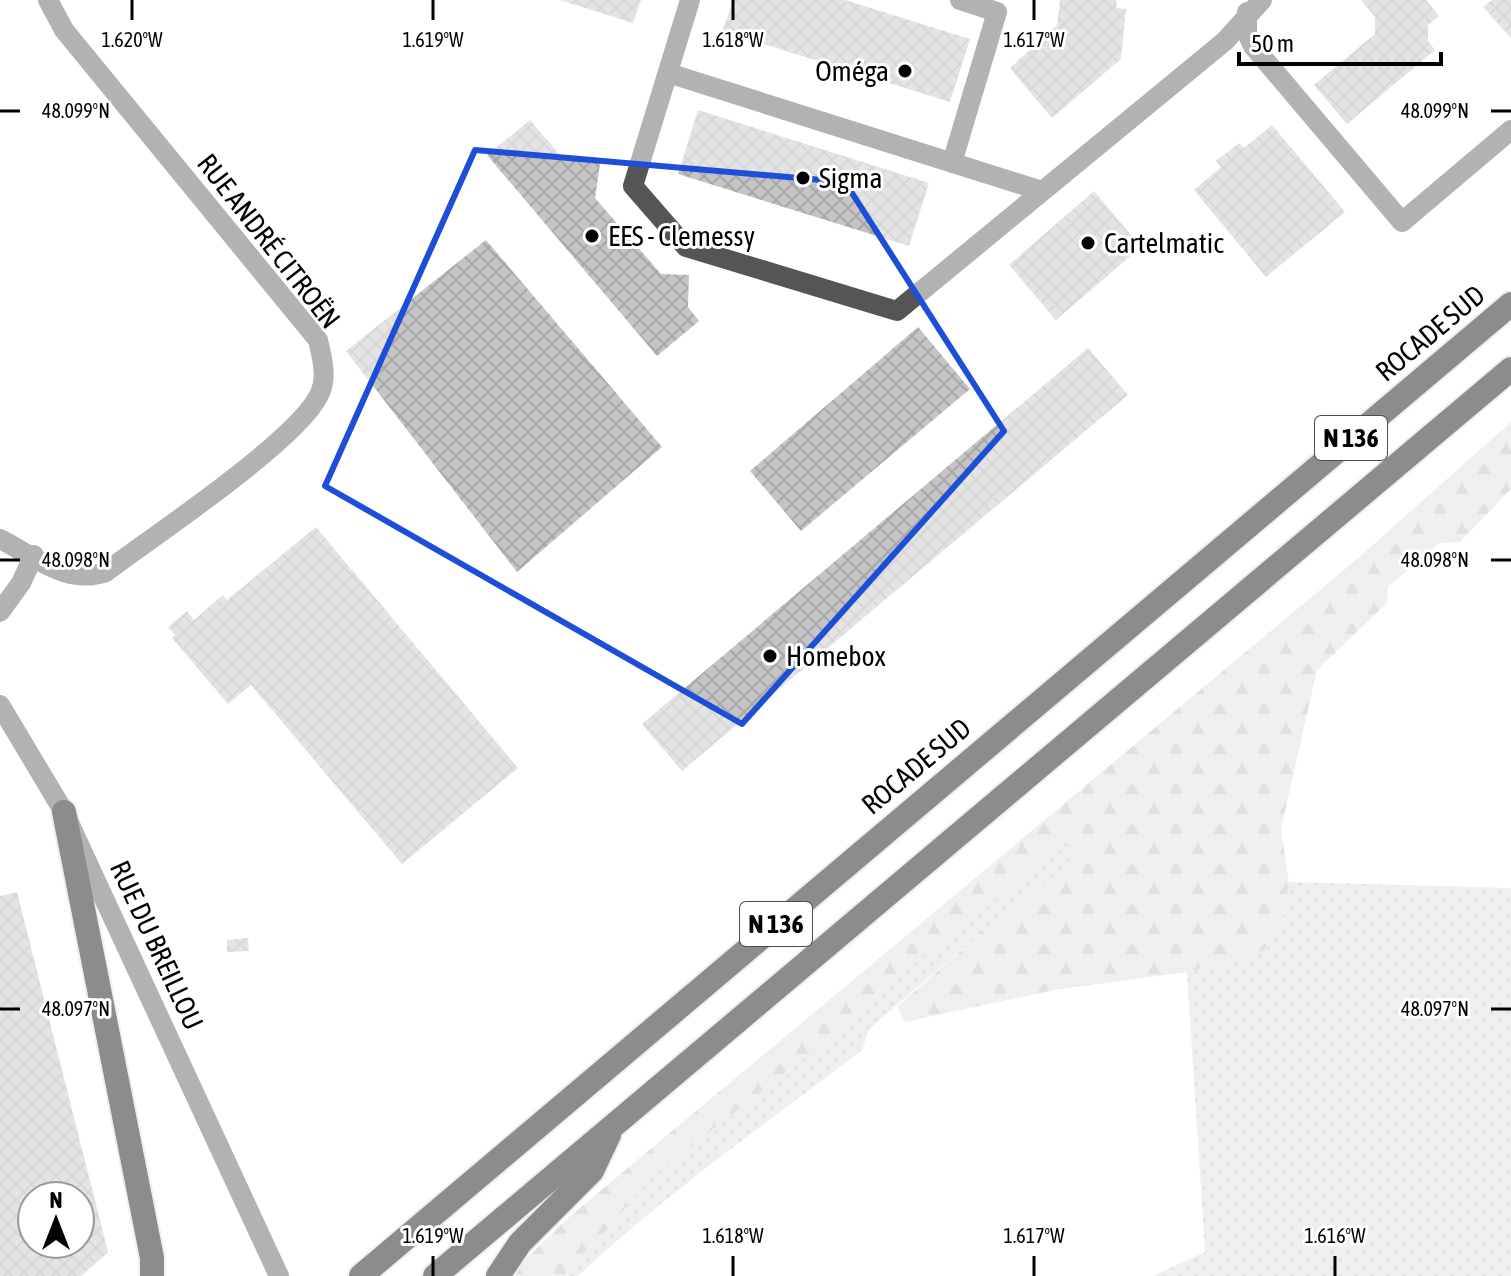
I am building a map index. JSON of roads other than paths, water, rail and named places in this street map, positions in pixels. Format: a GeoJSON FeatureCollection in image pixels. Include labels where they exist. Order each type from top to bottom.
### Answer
{"type":"FeatureCollection","features":[{"type":"Feature","properties":{"kind":"highway","name":"ROCADE SUD"},"geometry":{"type":"LineString","coordinates":[[361,1276],[1511,304]]}},
{"type":"Feature","properties":{"kind":"highway","name":"N 136"},"geometry":{"type":"LineString","coordinates":[[435,1276],[1511,369]]}},
{"type":"Feature","properties":{"kind":"highway"},"geometry":{"type":"LineString","coordinates":[[64,812],[152,1258],[152,1276]]}},
{"type":"Feature","properties":{"kind":"highway"},"geometry":{"type":"LineString","coordinates":[[498,1276],[520,1243],[592,1171],[613,1125]]}},
{"type":"Feature","properties":{"kind":"street","name":"RUE ANDRÉ CITROËN"},"geometry":{"type":"LineString","coordinates":[[0,539],[73,577],[91,577],[106,572],[272,445],[320,394],[324,369],[318,340],[64,30],[48,0]]}},
{"type":"Feature","properties":{"kind":"street"},"geometry":{"type":"LineString","coordinates":[[690,0],[633,186],[686,247],[897,311],[1225,41],[1247,9],[1262,0]]}},
{"type":"Feature","properties":{"kind":"street"},"geometry":{"type":"LineString","coordinates":[[952,163],[997,12],[960,0]]}},
{"type":"Feature","properties":{"kind":"street"},"geometry":{"type":"LineString","coordinates":[[1247,9],[1247,33],[1253,46],[1402,222],[1511,130]]}},
{"type":"Feature","properties":{"kind":"street"},"geometry":{"type":"LineString","coordinates":[[668,73],[1042,191]]}},
{"type":"Feature","properties":{"kind":"street"},"geometry":{"type":"LineString","coordinates":[[0,612],[21,583],[34,555]]}},
{"type":"Feature","properties":{"kind":"street","name":"RUE DU BREILLOU"},"geometry":{"type":"LineString","coordinates":[[0,705],[64,812],[279,1276]]}},
{"type":"Feature","properties":{"kind":"place","name":"Oméga"},"geometry":{"type":"Point","coordinates":[905,71]}},
{"type":"Feature","properties":{"kind":"place","name":"Sigma"},"geometry":{"type":"Point","coordinates":[803,178]}},
{"type":"Feature","properties":{"kind":"place","name":"EES - Clemessy"},"geometry":{"type":"Point","coordinates":[592,236]}},
{"type":"Feature","properties":{"kind":"place","name":"Cartelmatic"},"geometry":{"type":"Point","coordinates":[1088,243]}},
{"type":"Feature","properties":{"kind":"place","name":"Homebox"},"geometry":{"type":"Point","coordinates":[770,656]}}]}
